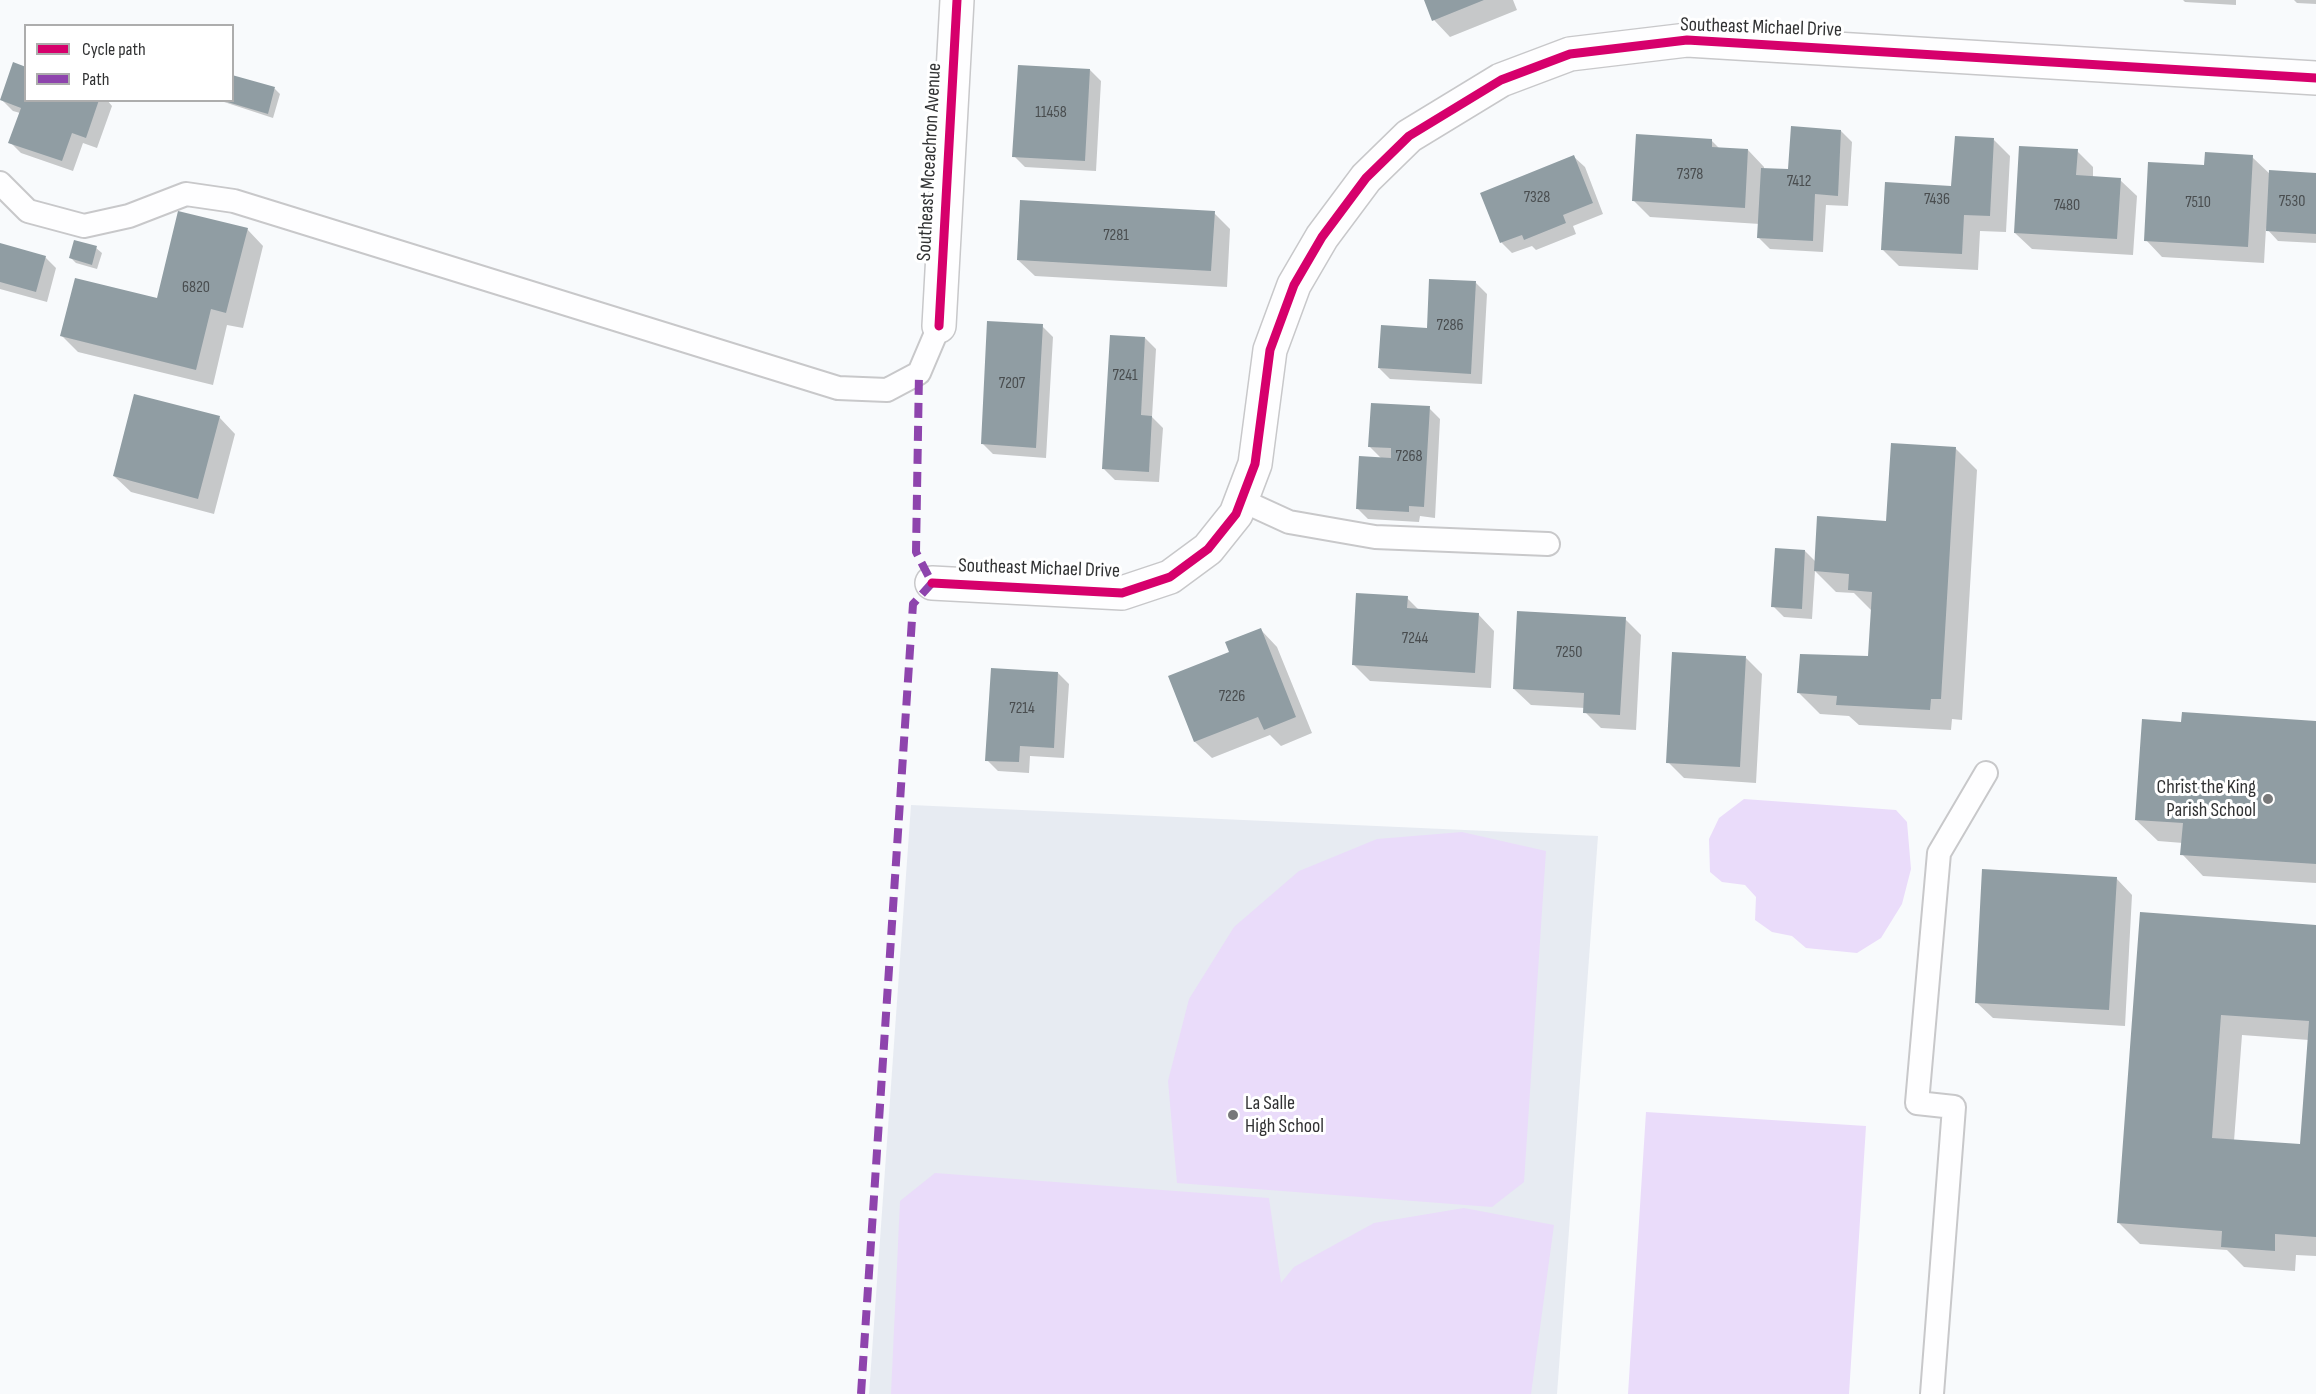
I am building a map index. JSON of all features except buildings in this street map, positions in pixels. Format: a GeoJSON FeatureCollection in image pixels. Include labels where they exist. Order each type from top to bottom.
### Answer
{"type":"FeatureCollection","features":[{"type":"Feature","properties":{"kind":"street","name":"Southeast Mceachron Avenue"},"geometry":{"type":"LineString","coordinates":[[939,326],[957,0]]}},
{"type":"Feature","properties":{"kind":"street","name":"Southeast Michael Drive"},"geometry":{"type":"LineString","coordinates":[[932,583],[1122,593],[1170,577],[1208,549],[1236,514],[1255,464],[1270,350],[1294,285],[1323,237],[1366,178],[1409,136],[1501,80],[1570,54],[1687,40],[2316,78]]}},
{"type":"Feature","properties":{"kind":"lane"},"geometry":{"type":"LineString","coordinates":[[0,183],[28,211],[84,226],[129,216],[186,194],[234,201],[838,388],[887,390],[919,373],[939,326]]}},
{"type":"Feature","properties":{"kind":"lane"},"geometry":{"type":"LineString","coordinates":[[1241,500],[1289,522],[1375,537],[1548,544]]}},
{"type":"Feature","properties":{"kind":"lane"},"geometry":{"type":"LineString","coordinates":[[1932,1394],[1954,1107],[1917,1103],[1939,853],[1986,773]]}},
{"type":"Feature","properties":{"kind":"shaded area"},"geometry":{"type":"Polygon","coordinates":[[[1744,799],[1896,810],[1907,822],[1911,869],[1902,904],[1881,938],[1857,953],[1806,948],[1792,936],[1772,932],[1755,920],[1756,897],[1745,885],[1722,882],[1710,872],[1709,839],[1719,818],[1744,799]]]}},
{"type":"Feature","properties":{"kind":"shaded area","name":"La Salle High School"},"geometry":{"type":"Polygon","coordinates":[[[911,805],[1598,836],[1557,1394],[869,1394],[911,805]]]}},
{"type":"Feature","properties":{"kind":"shaded area"},"geometry":{"type":"Polygon","coordinates":[[[1462,832],[1546,851],[1524,1182],[1492,1207],[1177,1183],[1168,1081],[1189,999],[1234,927],[1299,871],[1377,839],[1462,832]]]}},
{"type":"Feature","properties":{"kind":"shaded area"},"geometry":{"type":"Polygon","coordinates":[[[1646,1112],[1866,1126],[1849,1394],[1628,1394],[1646,1112]]]}},
{"type":"Feature","properties":{"kind":"shaded area"},"geometry":{"type":"Polygon","coordinates":[[[935,1173],[1269,1198],[1281,1283],[1294,1267],[1374,1223],[1464,1208],[1554,1225],[1531,1394],[891,1394],[900,1201],[935,1173]]]}},
{"type":"Feature","properties":{"kind":"marked path"},"geometry":{"type":"LineString","coordinates":[[861,1394],[913,604],[932,583],[916,552],[919,373]]}},
{"type":"Feature","properties":{"kind":"cycle path"},"geometry":{"type":"LineString","coordinates":[[939,326],[957,0]]}},
{"type":"Feature","properties":{"kind":"cycle path"},"geometry":{"type":"LineString","coordinates":[[932,583],[1122,593],[1170,577],[1208,549],[1236,514],[1255,464],[1270,350],[1294,285],[1322,237],[1366,178],[1409,136],[1501,80],[1570,54],[1687,40],[2316,78]]}},
{"type":"Feature","properties":{"kind":"place","name":"Christ the King Parish School"},"geometry":{"type":"Point","coordinates":[2268,799]}},
{"type":"Feature","properties":{"kind":"place","name":"La Salle High School"},"geometry":{"type":"Point","coordinates":[1233,1115]}}]}
